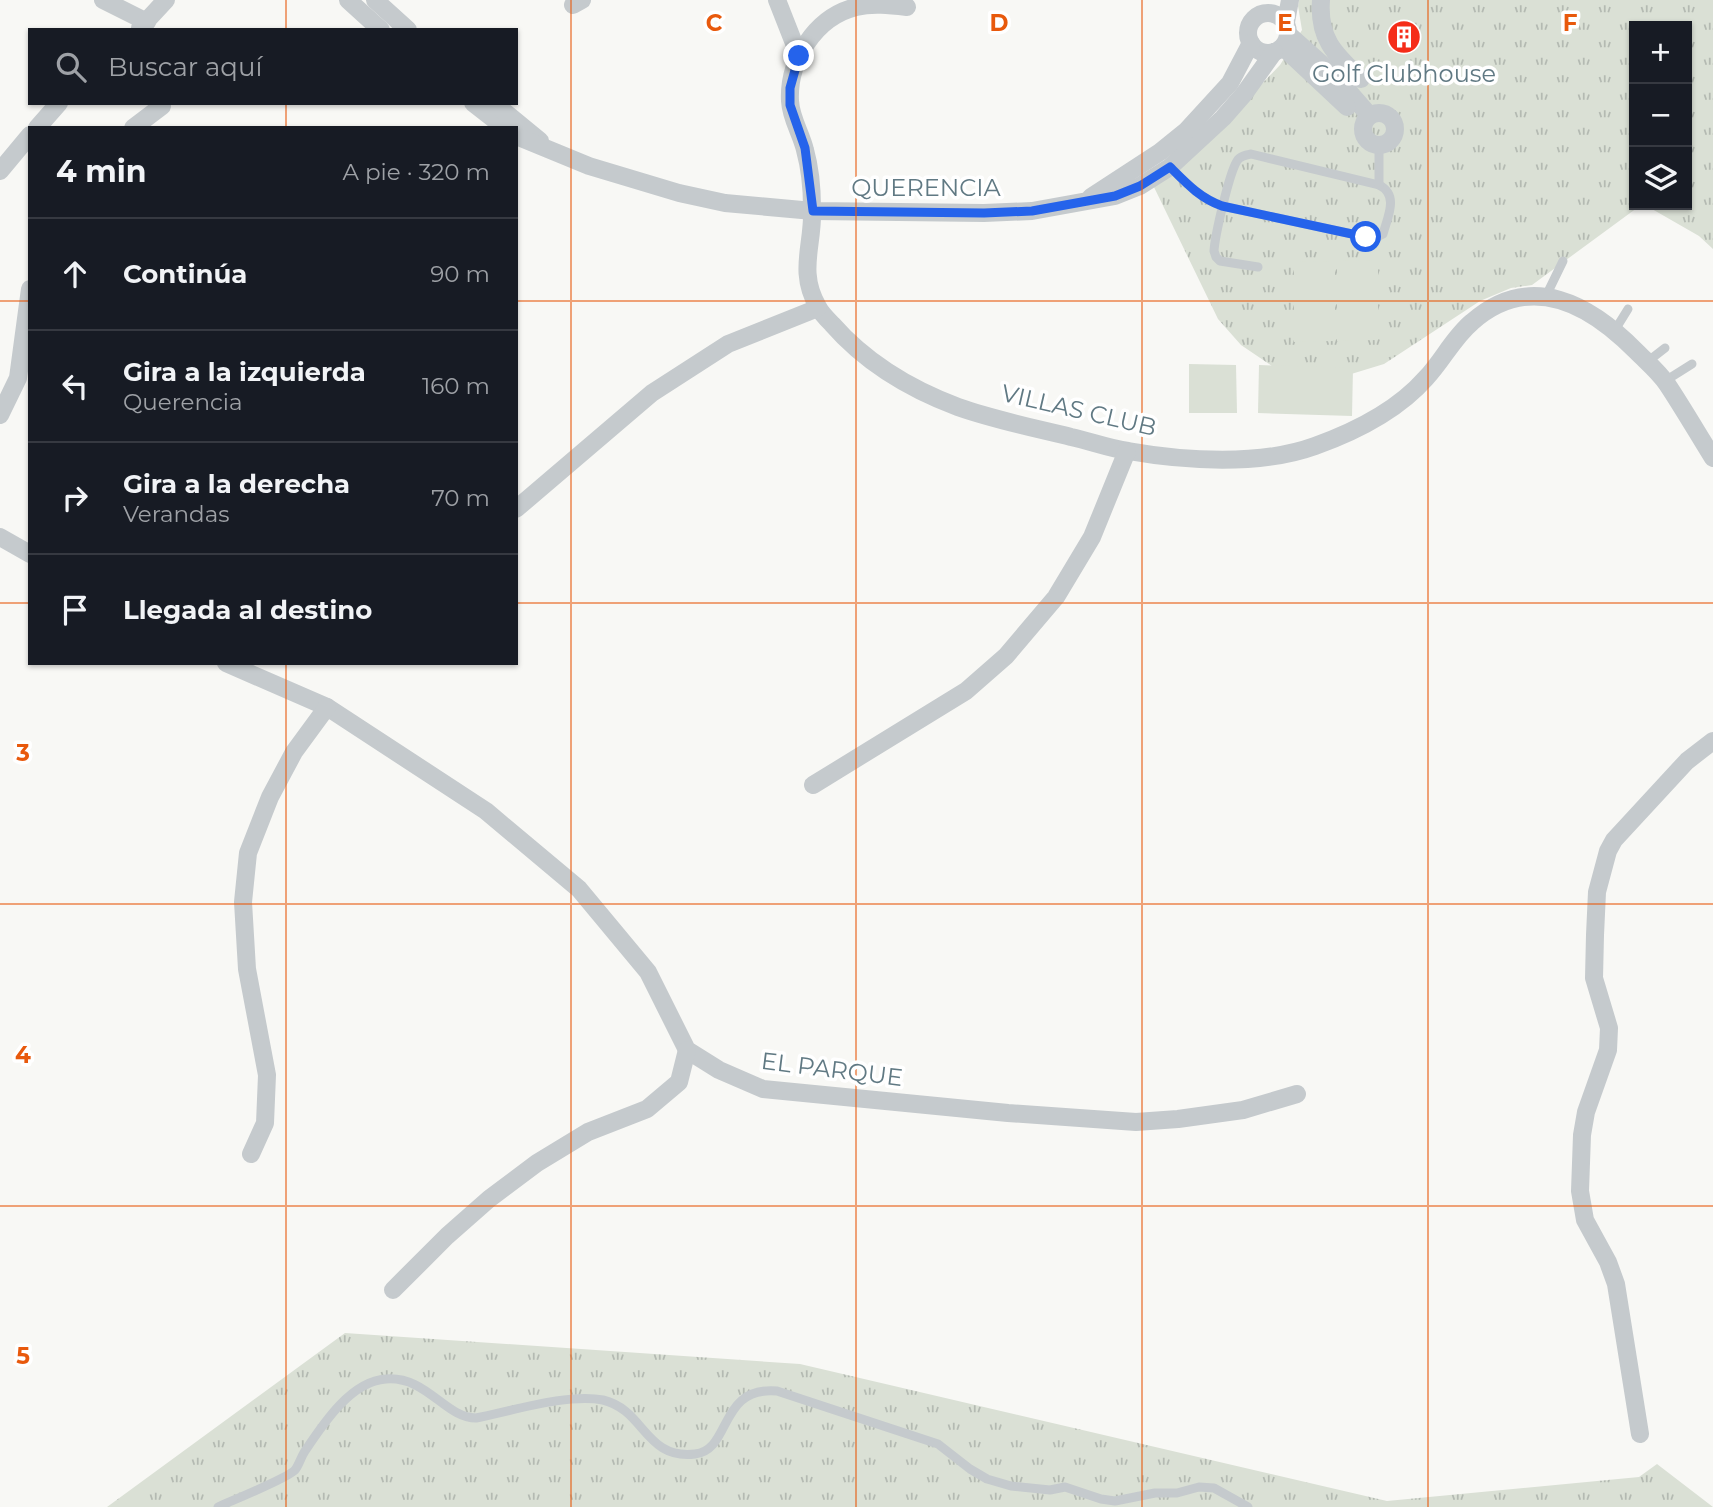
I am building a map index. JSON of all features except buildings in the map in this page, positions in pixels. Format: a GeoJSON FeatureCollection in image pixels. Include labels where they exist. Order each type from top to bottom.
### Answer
{"type":"FeatureCollection","features":[{"type":"Feature","properties":{"kind":"street"},"geometry":{"type":"LineString","coordinates":[[103,0],[143,26],[166,0]]}},
{"type":"Feature","properties":{"kind":"street"},"geometry":{"type":"LineString","coordinates":[[348,0],[379,28]]}},
{"type":"Feature","properties":{"kind":"street"},"geometry":{"type":"LineString","coordinates":[[375,0],[406,28]]}},
{"type":"Feature","properties":{"kind":"street"},"geometry":{"type":"LineString","coordinates":[[777,0],[799,56]]}},
{"type":"Feature","properties":{"kind":"street","name":"QUERENCIA"},"geometry":{"type":"LineString","coordinates":[[518,136],[589,166],[679,193],[725,203],[813,211],[1032,211],[1115,196],[1140,186],[1170,167],[1223,118],[1244,94],[1283,39],[1290,0]]}},
{"type":"Feature","properties":{"kind":"street"},"geometry":{"type":"LineString","coordinates":[[1321,0],[1320,16],[1326,41],[1361,79]]}},
{"type":"Feature","properties":{"kind":"street"},"geometry":{"type":"LineString","coordinates":[[799,56],[824,24],[840,13],[857,7],[907,7]]}},
{"type":"Feature","properties":{"kind":"street"},"geometry":{"type":"LineString","coordinates":[[1263,7],[1275,13],[1283,39],[1366,119],[1366,138],[1379,145],[1392,138],[1395,124],[1384,113],[1366,119]]}},
{"type":"Feature","properties":{"kind":"street","name":"QUERENCIA"},"geometry":{"type":"LineString","coordinates":[[1085,201],[1160,152],[1186,131],[1230,83],[1251,43],[1248,37],[1250,24],[1263,7]]}},
{"type":"Feature","properties":{"kind":"street"},"geometry":{"type":"LineString","coordinates":[[1251,43],[1258,50],[1283,39]]}},
{"type":"Feature","properties":{"kind":"street","name":"VILLAS CLUB"},"geometry":{"type":"LineString","coordinates":[[799,56],[790,88],[790,105],[805,148],[813,211],[806,263],[818,308],[853,348],[891,376],[958,407],[1127,451],[1229,461],[1282,455],[1314,447],[1397,404],[1426,379],[1453,340],[1475,319],[1516,299],[1546,296],[1580,308],[1615,330],[1665,381],[1713,458]]}},
{"type":"Feature","properties":{"kind":"street"},"geometry":{"type":"LineString","coordinates":[[39,126],[57,105]]}},
{"type":"Feature","properties":{"kind":"street"},"geometry":{"type":"LineString","coordinates":[[476,105],[502,126]]}},
{"type":"Feature","properties":{"kind":"street"},"geometry":{"type":"LineString","coordinates":[[497,105],[520,122],[545,146]]}},
{"type":"Feature","properties":{"kind":"street"},"geometry":{"type":"LineString","coordinates":[[136,126],[162,106]]}},
{"type":"Feature","properties":{"kind":"street"},"geometry":{"type":"LineString","coordinates":[[0,171],[28,137]]}},
{"type":"Feature","properties":{"kind":"street"},"geometry":{"type":"LineString","coordinates":[[0,415],[18,378],[28,304]]}},
{"type":"Feature","properties":{"kind":"street"},"geometry":{"type":"LineString","coordinates":[[518,507],[652,393],[728,344],[818,308]]}},
{"type":"Feature","properties":{"kind":"street"},"geometry":{"type":"LineString","coordinates":[[813,785],[966,691],[1006,656],[1056,597],[1092,537],[1127,451]]}},
{"type":"Feature","properties":{"kind":"street"},"geometry":{"type":"LineString","coordinates":[[0,537],[28,553]]}},
{"type":"Feature","properties":{"kind":"street"},"geometry":{"type":"LineString","coordinates":[[231,665],[327,707],[486,811],[579,889],[648,972],[687,1050],[679,1082],[647,1109],[588,1132],[537,1163],[457,1227],[393,1290]]}},
{"type":"Feature","properties":{"kind":"street"},"geometry":{"type":"LineString","coordinates":[[251,1154],[265,1123],[267,1075],[247,969],[243,902],[248,853],[270,797],[293,752],[327,707]]}},
{"type":"Feature","properties":{"kind":"street"},"geometry":{"type":"LineString","coordinates":[[1640,1434],[1616,1284],[1608,1262],[1585,1220],[1581,1198],[1582,1135],[1589,1101],[1608,1050],[1609,1028],[1594,978],[1597,892],[1608,851],[1614,840],[1677,771],[1713,741]]}},
{"type":"Feature","properties":{"kind":"street","name":"EL PARQUE"},"geometry":{"type":"LineString","coordinates":[[687,1050],[719,1070],[763,1089],[1008,1113],[1136,1122],[1243,1110],[1297,1094]]}},
{"type":"Feature","properties":{"kind":"lane"},"geometry":{"type":"LineString","coordinates":[[1379,145],[1379,185]]}},
{"type":"Feature","properties":{"kind":"lane"},"geometry":{"type":"LineString","coordinates":[[1170,167],[1194,191],[1206,200],[1222,206],[1366,237],[1383,234],[1391,196],[1387,189],[1379,185],[1251,153],[1244,155],[1237,161],[1222,206],[1214,244],[1216,257],[1220,261],[1258,267]]}},
{"type":"Feature","properties":{"kind":"lane"},"geometry":{"type":"LineString","coordinates":[[1546,296],[1563,261]]}},
{"type":"Feature","properties":{"kind":"lane"},"geometry":{"type":"LineString","coordinates":[[1615,330],[1628,309]]}},
{"type":"Feature","properties":{"kind":"lane"},"geometry":{"type":"LineString","coordinates":[[1647,362],[1665,348]]}},
{"type":"Feature","properties":{"kind":"lane"},"geometry":{"type":"LineString","coordinates":[[1665,381],[1692,363]]}},
{"type":"Feature","properties":{"kind":"lane"},"geometry":{"type":"LineString","coordinates":[[218,1507],[294,1472],[324,1424],[358,1386],[385,1379],[412,1382],[464,1418],[476,1418],[574,1398],[603,1401],[623,1408],[653,1440],[668,1452],[679,1455],[699,1454],[711,1446],[742,1398],[753,1391],[777,1391],[939,1444],[987,1479],[1012,1486],[1050,1489],[1065,1487],[1115,1501],[1156,1493],[1214,1489],[1248,1507]]}},
{"type":"Feature","properties":{"kind":"green space"},"geometry":{"type":"Polygon","coordinates":[[[1299,0],[1713,0],[1713,249],[1699,236],[1654,210],[1692,210],[1692,21],[1629,21],[1629,210],[1634,210],[1532,285],[1511,288],[1480,301],[1384,364],[1348,375],[1272,366],[1241,345],[1218,319],[1152,183],[1192,157],[1280,65],[1302,30],[1299,0]]]}},
{"type":"Feature","properties":{"kind":"green space"},"geometry":{"type":"Polygon","coordinates":[[[1378,260],[1378,340],[1337,341],[1337,261],[1378,260]]]}},
{"type":"Feature","properties":{"kind":"green space"},"geometry":{"type":"Polygon","coordinates":[[[1335,261],[1335,341],[1294,342],[1294,262],[1335,261]]]}},
{"type":"Feature","properties":{"kind":"green space"},"geometry":{"type":"Polygon","coordinates":[[[1189,364],[1236,365],[1237,413],[1189,413],[1189,364]]]}},
{"type":"Feature","properties":{"kind":"green space"},"geometry":{"type":"Polygon","coordinates":[[[1259,365],[1353,368],[1352,416],[1258,413],[1259,365]]]}},
{"type":"Feature","properties":{"kind":"green space"},"geometry":{"type":"Polygon","coordinates":[[[345,1333],[800,1364],[1387,1501],[1639,1477],[1657,1464],[1713,1507],[107,1507],[345,1333]]]}},
{"type":"Feature","properties":{"kind":"place","name":"Golf Clubhouse"},"geometry":{"type":"Point","coordinates":[1404,37]}},
{"type":"Feature","properties":{"kind":"route"},"geometry":{"type":"LineString","coordinates":[[799,56],[790,88],[790,105],[805,148],[813,211],[1032,211],[1115,196],[1140,186],[1170,167],[1206,200],[1222,206],[1366,237]]}}]}
